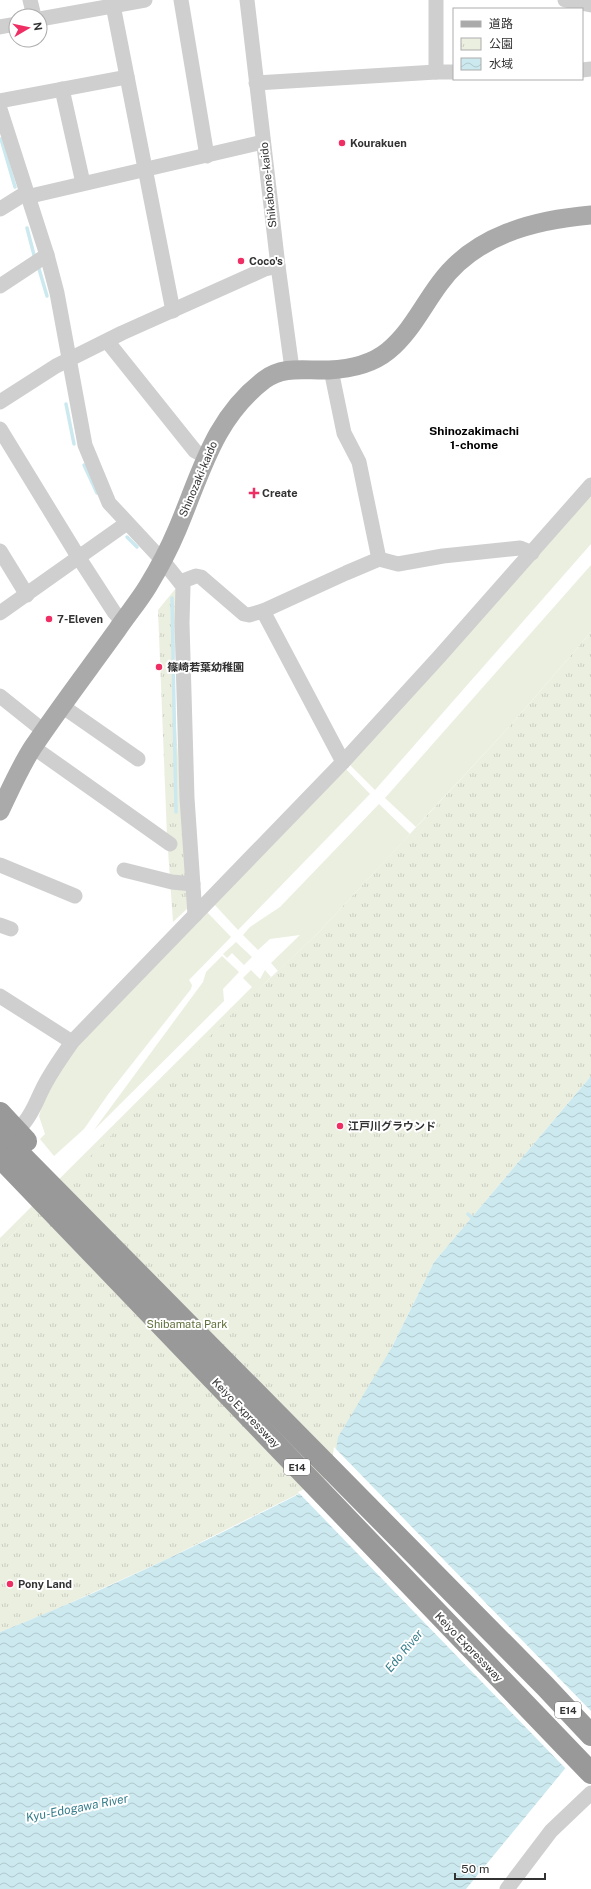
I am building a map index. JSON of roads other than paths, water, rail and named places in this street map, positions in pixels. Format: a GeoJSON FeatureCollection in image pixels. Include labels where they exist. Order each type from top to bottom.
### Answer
{"type":"FeatureCollection","features":[{"type":"Feature","properties":{"kind":"highway","name":"E14"},"geometry":{"type":"LineString","coordinates":[[0,1113],[18,1170]]}},
{"type":"Feature","properties":{"kind":"highway","name":"Keiyo Expressway"},"geometry":{"type":"LineString","coordinates":[[0,1134],[18,1170],[157,1334],[286,1455],[591,1773]]}},
{"type":"Feature","properties":{"kind":"highway","name":"Keiyo Expressway"},"geometry":{"type":"LineString","coordinates":[[0,1157],[18,1170],[302,1438],[545,1686],[591,1735]]}},
{"type":"Feature","properties":{"kind":"main road","name":"Shinozaki-kaido"},"geometry":{"type":"LineString","coordinates":[[0,811],[33,747],[123,622],[163,560],[206,457],[219,431],[251,391],[277,372],[292,369],[331,370],[357,366],[372,361],[386,352],[402,338],[452,269],[477,248],[500,236],[532,225],[568,217],[591,215]]}},
{"type":"Feature","properties":{"kind":"street"},"geometry":{"type":"LineString","coordinates":[[48,17],[112,3],[144,0]]}},
{"type":"Feature","properties":{"kind":"street"},"geometry":{"type":"LineString","coordinates":[[181,0],[207,156]]}},
{"type":"Feature","properties":{"kind":"street","name":"Shikabone-kaido"},"geometry":{"type":"LineString","coordinates":[[247,0],[278,266],[292,369]]}},
{"type":"Feature","properties":{"kind":"street"},"geometry":{"type":"LineString","coordinates":[[436,0],[436,72]]}},
{"type":"Feature","properties":{"kind":"street"},"geometry":{"type":"LineString","coordinates":[[565,0],[591,5]]}},
{"type":"Feature","properties":{"kind":"street"},"geometry":{"type":"LineString","coordinates":[[112,3],[173,311]]}},
{"type":"Feature","properties":{"kind":"street"},"geometry":{"type":"LineString","coordinates":[[256,83],[453,72]]}},
{"type":"Feature","properties":{"kind":"street"},"geometry":{"type":"LineString","coordinates":[[0,101],[127,77]]}},
{"type":"Feature","properties":{"kind":"street"},"geometry":{"type":"LineString","coordinates":[[62,89],[83,183]]}},
{"type":"Feature","properties":{"kind":"street"},"geometry":{"type":"LineString","coordinates":[[0,109],[2,127],[47,255],[57,294],[85,445],[109,503],[163,560],[182,588],[187,798],[195,915]]}},
{"type":"Feature","properties":{"kind":"street"},"geometry":{"type":"LineString","coordinates":[[0,209],[21,196],[34,195],[263,142]]}},
{"type":"Feature","properties":{"kind":"street"},"geometry":{"type":"LineString","coordinates":[[0,286],[47,255]]}},
{"type":"Feature","properties":{"kind":"street"},"geometry":{"type":"LineString","coordinates":[[0,402],[56,366],[122,333],[265,269],[278,266]]}},
{"type":"Feature","properties":{"kind":"street"},"geometry":{"type":"LineString","coordinates":[[107,341],[195,451],[206,457]]}},
{"type":"Feature","properties":{"kind":"street"},"geometry":{"type":"LineString","coordinates":[[331,370],[344,432],[359,462],[379,559]]}},
{"type":"Feature","properties":{"kind":"street"},"geometry":{"type":"LineString","coordinates":[[0,429],[79,558],[114,612],[123,622]]}},
{"type":"Feature","properties":{"kind":"street"},"geometry":{"type":"LineString","coordinates":[[24,1122],[31,1115],[52,1072],[72,1042],[343,762],[532,553],[591,485]]}},
{"type":"Feature","properties":{"kind":"street"},"geometry":{"type":"LineString","coordinates":[[0,613],[127,523]]}},
{"type":"Feature","properties":{"kind":"street"},"geometry":{"type":"LineString","coordinates":[[182,588],[196,576],[201,577],[244,614],[249,615],[263,611],[379,559],[398,564],[443,556],[520,548],[532,553]]}},
{"type":"Feature","properties":{"kind":"street"},"geometry":{"type":"LineString","coordinates":[[0,551],[27,595]]}},
{"type":"Feature","properties":{"kind":"street"},"geometry":{"type":"LineString","coordinates":[[263,611],[343,762]]}},
{"type":"Feature","properties":{"kind":"street"},"geometry":{"type":"LineString","coordinates":[[0,696],[45,732]]}},
{"type":"Feature","properties":{"kind":"street"},"geometry":{"type":"LineString","coordinates":[[62,706],[138,759]]}},
{"type":"Feature","properties":{"kind":"street"},"geometry":{"type":"LineString","coordinates":[[33,747],[170,844]]}},
{"type":"Feature","properties":{"kind":"street"},"geometry":{"type":"LineString","coordinates":[[0,865],[75,896]]}},
{"type":"Feature","properties":{"kind":"street"},"geometry":{"type":"LineString","coordinates":[[124,870],[172,882],[193,884]]}},
{"type":"Feature","properties":{"kind":"street"},"geometry":{"type":"LineString","coordinates":[[0,996],[72,1042]]}},
{"type":"Feature","properties":{"kind":"street"},"geometry":{"type":"LineString","coordinates":[[507,1889],[551,1831],[591,1793]]}},
{"type":"Feature","properties":{"kind":"water"},"geometry":{"type":"Polygon","coordinates":[[[591,1076],[591,1737],[466,1889],[0,1889],[0,1632],[85,1597],[168,1559],[332,1477],[338,1437],[392,1347],[434,1262],[591,1076]]]}},
{"type":"Feature","properties":{"kind":"waterway"},"geometry":{"type":"LineString","coordinates":[[1,139],[15,187]]}},
{"type":"Feature","properties":{"kind":"waterway"},"geometry":{"type":"LineString","coordinates":[[27,228],[34,255]]}},
{"type":"Feature","properties":{"kind":"waterway"},"geometry":{"type":"LineString","coordinates":[[39,269],[47,296]]}},
{"type":"Feature","properties":{"kind":"waterway"},"geometry":{"type":"LineString","coordinates":[[66,404],[74,444]]}},
{"type":"Feature","properties":{"kind":"waterway"},"geometry":{"type":"LineString","coordinates":[[84,465],[97,493]]}},
{"type":"Feature","properties":{"kind":"waterway"},"geometry":{"type":"LineString","coordinates":[[127,537],[137,547]]}},
{"type":"Feature","properties":{"kind":"waterway"},"geometry":{"type":"LineString","coordinates":[[172,598],[176,812]]}},
{"type":"Feature","properties":{"kind":"waterway"},"geometry":{"type":"LineString","coordinates":[[468,1214],[474,1220]]}},
{"type":"Feature","properties":{"kind":"place","name":"Kourakuen"},"geometry":{"type":"Point","coordinates":[342,143]}},
{"type":"Feature","properties":{"kind":"place","name":"Coco's"},"geometry":{"type":"Point","coordinates":[241,261]}},
{"type":"Feature","properties":{"kind":"place","name":"Create"},"geometry":{"type":"Point","coordinates":[254,493]}},
{"type":"Feature","properties":{"kind":"place","name":"7-Eleven"},"geometry":{"type":"Point","coordinates":[49,619]}},
{"type":"Feature","properties":{"kind":"place","name":"篠崎若葉幼稚園"},"geometry":{"type":"Point","coordinates":[159,667]}},
{"type":"Feature","properties":{"kind":"place","name":"江戸川グラウンド"},"geometry":{"type":"Point","coordinates":[340,1126]}},
{"type":"Feature","properties":{"kind":"place","name":"Pony Land"},"geometry":{"type":"Point","coordinates":[10,1584]}},
{"type":"Feature","properties":{"kind":"district","name":"Shinozakimachi 1-chome"},"geometry":{"type":"Point","coordinates":[474,438]}},
{"type":"Feature","properties":{"kind":"park label","name":"Shibamata Park"},"geometry":{"type":"Point","coordinates":[187,1324]}},
{"type":"Feature","properties":{"kind":"water label","name":"Edo River"},"geometry":{"type":"Point","coordinates":[404,1651]}},
{"type":"Feature","properties":{"kind":"water label","name":"Kyu-Edogawa River"},"geometry":{"type":"Point","coordinates":[77,1808]}}]}
